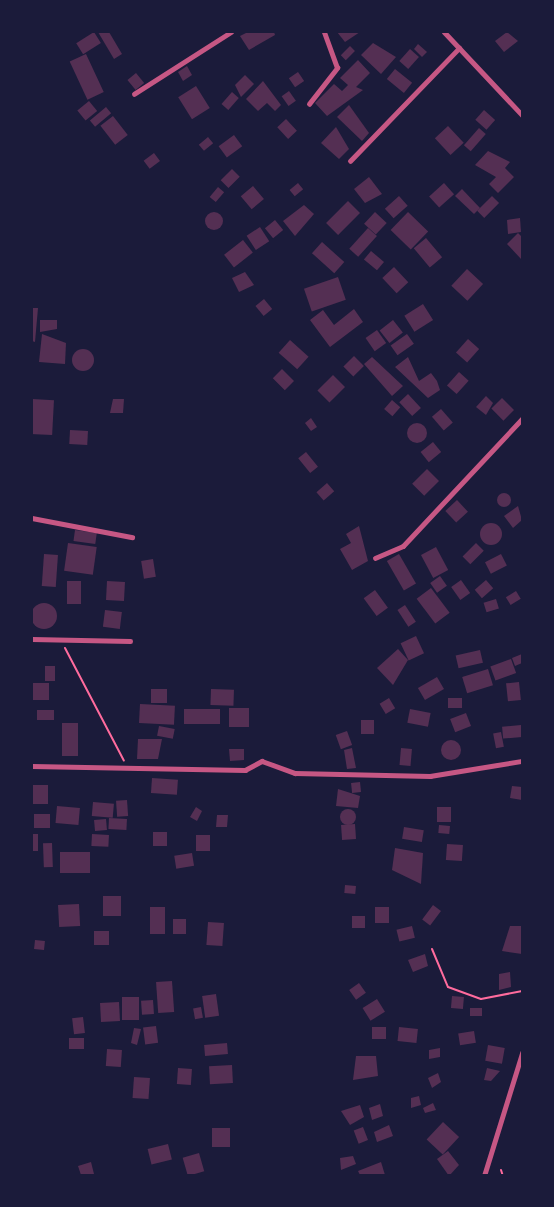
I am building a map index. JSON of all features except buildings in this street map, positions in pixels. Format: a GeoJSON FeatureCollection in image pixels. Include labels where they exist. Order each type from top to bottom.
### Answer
{"type":"FeatureCollection","features":[{"type":"Feature","properties":{"kind":"street"},"geometry":{"type":"LineString","coordinates":[[134,94],[231,32]]}},
{"type":"Feature","properties":{"kind":"street"},"geometry":{"type":"LineString","coordinates":[[309,104],[337,68],[324,32]]}},
{"type":"Feature","properties":{"kind":"street"},"geometry":{"type":"LineString","coordinates":[[444,32],[523,116]]}},
{"type":"Feature","properties":{"kind":"street"},"geometry":{"type":"LineString","coordinates":[[350,161],[459,48]]}},
{"type":"Feature","properties":{"kind":"street"},"geometry":{"type":"LineString","coordinates":[[375,558],[410,538],[523,419]]}},
{"type":"Feature","properties":{"kind":"street"},"geometry":{"type":"LineString","coordinates":[[32,518],[132,537]]}},
{"type":"Feature","properties":{"kind":"street"},"geometry":{"type":"LineString","coordinates":[[32,639],[61,642],[130,641]]}},
{"type":"Feature","properties":{"kind":"street"},"geometry":{"type":"LineString","coordinates":[[32,766],[245,771],[262,761],[295,773],[430,776],[523,761]]}},
{"type":"Feature","properties":{"kind":"street"},"geometry":{"type":"LineString","coordinates":[[484,1175],[523,1053]]}},
{"type":"Feature","properties":{"kind":"path"},"geometry":{"type":"LineString","coordinates":[[61,642],[128,768]]}},
{"type":"Feature","properties":{"kind":"path"},"geometry":{"type":"LineString","coordinates":[[432,949],[448,987],[481,999],[523,991]]}},
{"type":"Feature","properties":{"kind":"path"},"geometry":{"type":"LineString","coordinates":[[501,1170],[503,1175]]}}]}
